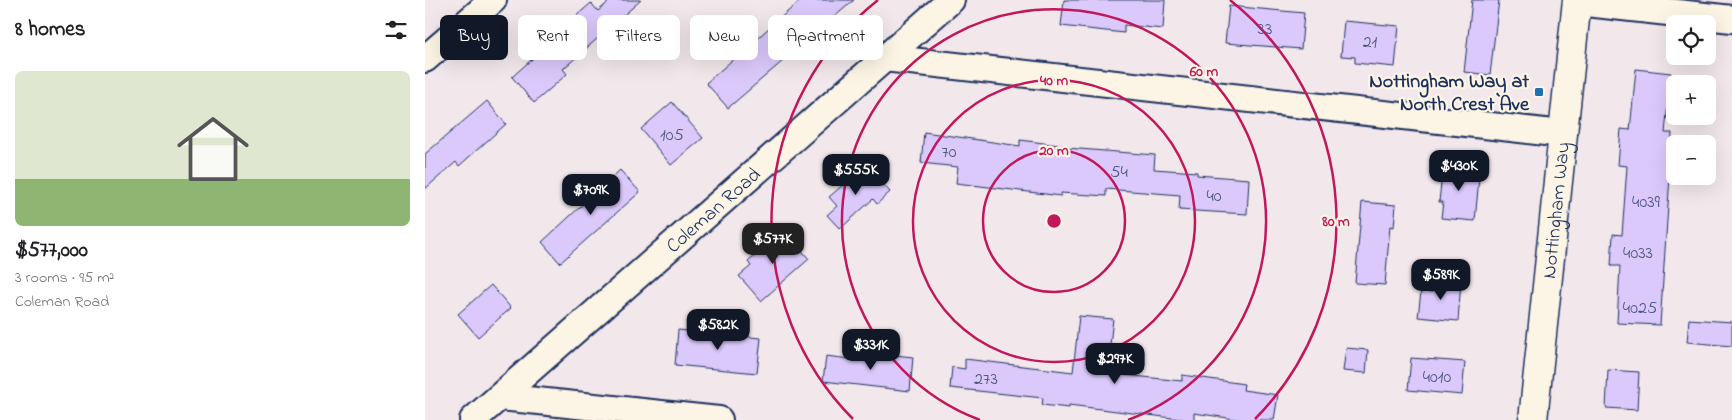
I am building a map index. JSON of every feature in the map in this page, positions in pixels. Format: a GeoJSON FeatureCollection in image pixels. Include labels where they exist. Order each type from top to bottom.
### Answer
{"type":"FeatureCollection","features":[{"type":"Feature","properties":{"kind":"street"},"geometry":{"type":"LineString","coordinates":[[425,59],[493,0]]}},
{"type":"Feature","properties":{"kind":"street","name":"Coleman Road"},"geometry":{"type":"LineString","coordinates":[[473,420],[951,0]]}},
{"type":"Feature","properties":{"kind":"street"},"geometry":{"type":"LineString","coordinates":[[1577,1],[1732,19]]}},
{"type":"Feature","properties":{"kind":"street","name":"Nottingham Way"},"geometry":{"type":"LineString","coordinates":[[1533,420],[1577,1]]}},
{"type":"Feature","properties":{"kind":"street"},"geometry":{"type":"LineString","coordinates":[[884,58],[1563,134]]}},
{"type":"Feature","properties":{"kind":"street"},"geometry":{"type":"LineString","coordinates":[[499,397],[719,420]]}},
{"type":"Feature","properties":{"kind":"building"},"geometry":{"type":"Polygon","coordinates":[[[611,0],[641,0],[624,15],[597,15],[597,39],[587,48],[587,15],[577,15],[591,3],[598,11],[611,0]]]}},
{"type":"Feature","properties":{"kind":"building"},"geometry":{"type":"Polygon","coordinates":[[[801,0],[854,0],[836,15],[784,15],[801,0]]]}},
{"type":"Feature","properties":{"kind":"building"},"geometry":{"type":"Polygon","coordinates":[[[1064,0],[1165,0],[1163,29],[1124,25],[1124,33],[1061,26],[1064,0]]]}},
{"type":"Feature","properties":{"kind":"building"},"geometry":{"type":"Polygon","coordinates":[[[1472,0],[1499,0],[1490,75],[1464,72],[1472,0]]]}},
{"type":"Feature","properties":{"kind":"building"},"geometry":{"type":"Polygon","coordinates":[[[1229,6],[1304,13],[1301,49],[1225,43],[1229,6]]]}},
{"type":"Feature","properties":{"kind":"building"},"geometry":{"type":"Polygon","coordinates":[[[1344,21],[1399,26],[1395,67],[1355,63],[1355,57],[1341,56],[1344,21]]]}},
{"type":"Feature","properties":{"kind":"building"},"geometry":{"type":"Polygon","coordinates":[[[768,29],[768,60],[784,60],[728,108],[706,83],[732,60],[758,60],[758,38],[768,29]]]}},
{"type":"Feature","properties":{"kind":"building"},"geometry":{"type":"Polygon","coordinates":[[[531,60],[573,60],[563,69],[567,74],[534,103],[512,77],[531,60]]]}},
{"type":"Feature","properties":{"kind":"building"},"geometry":{"type":"Polygon","coordinates":[[[1636,69],[1671,73],[1671,75],[1666,75],[1665,133],[1672,133],[1672,135],[1666,135],[1666,185],[1669,185],[1660,325],[1617,323],[1620,266],[1611,266],[1613,234],[1622,235],[1627,166],[1618,165],[1621,129],[1630,130],[1636,69]]]}},
{"type":"Feature","properties":{"kind":"building"},"geometry":{"type":"Polygon","coordinates":[[[487,101],[506,124],[459,166],[456,162],[425,189],[425,154],[487,101]]]}},
{"type":"Feature","properties":{"kind":"building"},"geometry":{"type":"Polygon","coordinates":[[[672,102],[703,138],[671,165],[641,129],[672,102]]]}},
{"type":"Feature","properties":{"kind":"building"},"geometry":{"type":"Polygon","coordinates":[[[924,132],[1020,146],[1020,140],[1067,146],[1067,148],[1155,155],[1154,169],[1197,172],[1197,175],[1249,179],[1247,214],[1179,210],[1180,195],[1106,189],[1106,196],[1061,193],[1061,196],[956,183],[958,167],[921,163],[924,132]]]}},
{"type":"Feature","properties":{"kind":"building"},"geometry":{"type":"Polygon","coordinates":[[[1443,163],[1480,167],[1475,221],[1441,218],[1443,202],[1439,202],[1443,163]]]}},
{"type":"Feature","properties":{"kind":"building"},"geometry":{"type":"Polygon","coordinates":[[[866,165],[890,192],[877,204],[873,199],[840,229],[827,215],[837,206],[829,197],[866,165]]]}},
{"type":"Feature","properties":{"kind":"building"},"geometry":{"type":"Polygon","coordinates":[[[620,170],[640,192],[560,263],[542,242],[620,170]]]}},
{"type":"Feature","properties":{"kind":"building"},"geometry":{"type":"Polygon","coordinates":[[[1362,202],[1396,205],[1394,227],[1390,226],[1385,285],[1355,283],[1362,202]]]}},
{"type":"Feature","properties":{"kind":"building"},"geometry":{"type":"Polygon","coordinates":[[[784,230],[809,259],[761,301],[739,276],[751,266],[748,262],[784,230]]]}},
{"type":"Feature","properties":{"kind":"building"},"geometry":{"type":"Polygon","coordinates":[[[1433,279],[1461,281],[1458,321],[1418,317],[1421,291],[1432,292],[1433,279]]]}},
{"type":"Feature","properties":{"kind":"building"},"geometry":{"type":"Polygon","coordinates":[[[491,285],[511,308],[478,337],[458,314],[491,285]]]}},
{"type":"Feature","properties":{"kind":"building"},"geometry":{"type":"Polygon","coordinates":[[[1079,316],[1113,319],[1107,370],[1124,372],[1124,375],[1182,381],[1182,375],[1244,384],[1243,390],[1278,395],[1274,420],[1242,420],[1194,413],[1194,420],[1188,420],[1069,405],[1069,408],[1042,405],[1043,398],[950,388],[952,367],[965,369],[965,359],[1073,372],[1079,316]]]}},
{"type":"Feature","properties":{"kind":"building"},"geometry":{"type":"Polygon","coordinates":[[[1689,319],[1732,322],[1732,346],[1687,342],[1689,319]]]}},
{"type":"Feature","properties":{"kind":"building"},"geometry":{"type":"Polygon","coordinates":[[[678,330],[761,338],[757,373],[675,365],[678,330]]]}},
{"type":"Feature","properties":{"kind":"building"},"geometry":{"type":"Polygon","coordinates":[[[1346,348],[1368,350],[1366,373],[1343,371],[1346,348]]]}},
{"type":"Feature","properties":{"kind":"building"},"geometry":{"type":"Polygon","coordinates":[[[867,352],[913,357],[910,391],[823,381],[826,356],[866,361],[867,352]]]}},
{"type":"Feature","properties":{"kind":"building"},"geometry":{"type":"Polygon","coordinates":[[[1411,358],[1465,362],[1462,395],[1408,390],[1411,358]]]}},
{"type":"Feature","properties":{"kind":"building"},"geometry":{"type":"Polygon","coordinates":[[[1608,370],[1639,372],[1637,410],[1606,408],[1608,370]]]}},
{"type":"Feature","properties":{"kind":"place","name":"Nottingham Way at North Crest Ave"},"geometry":{"type":"Point","coordinates":[1539,92]}}]}
